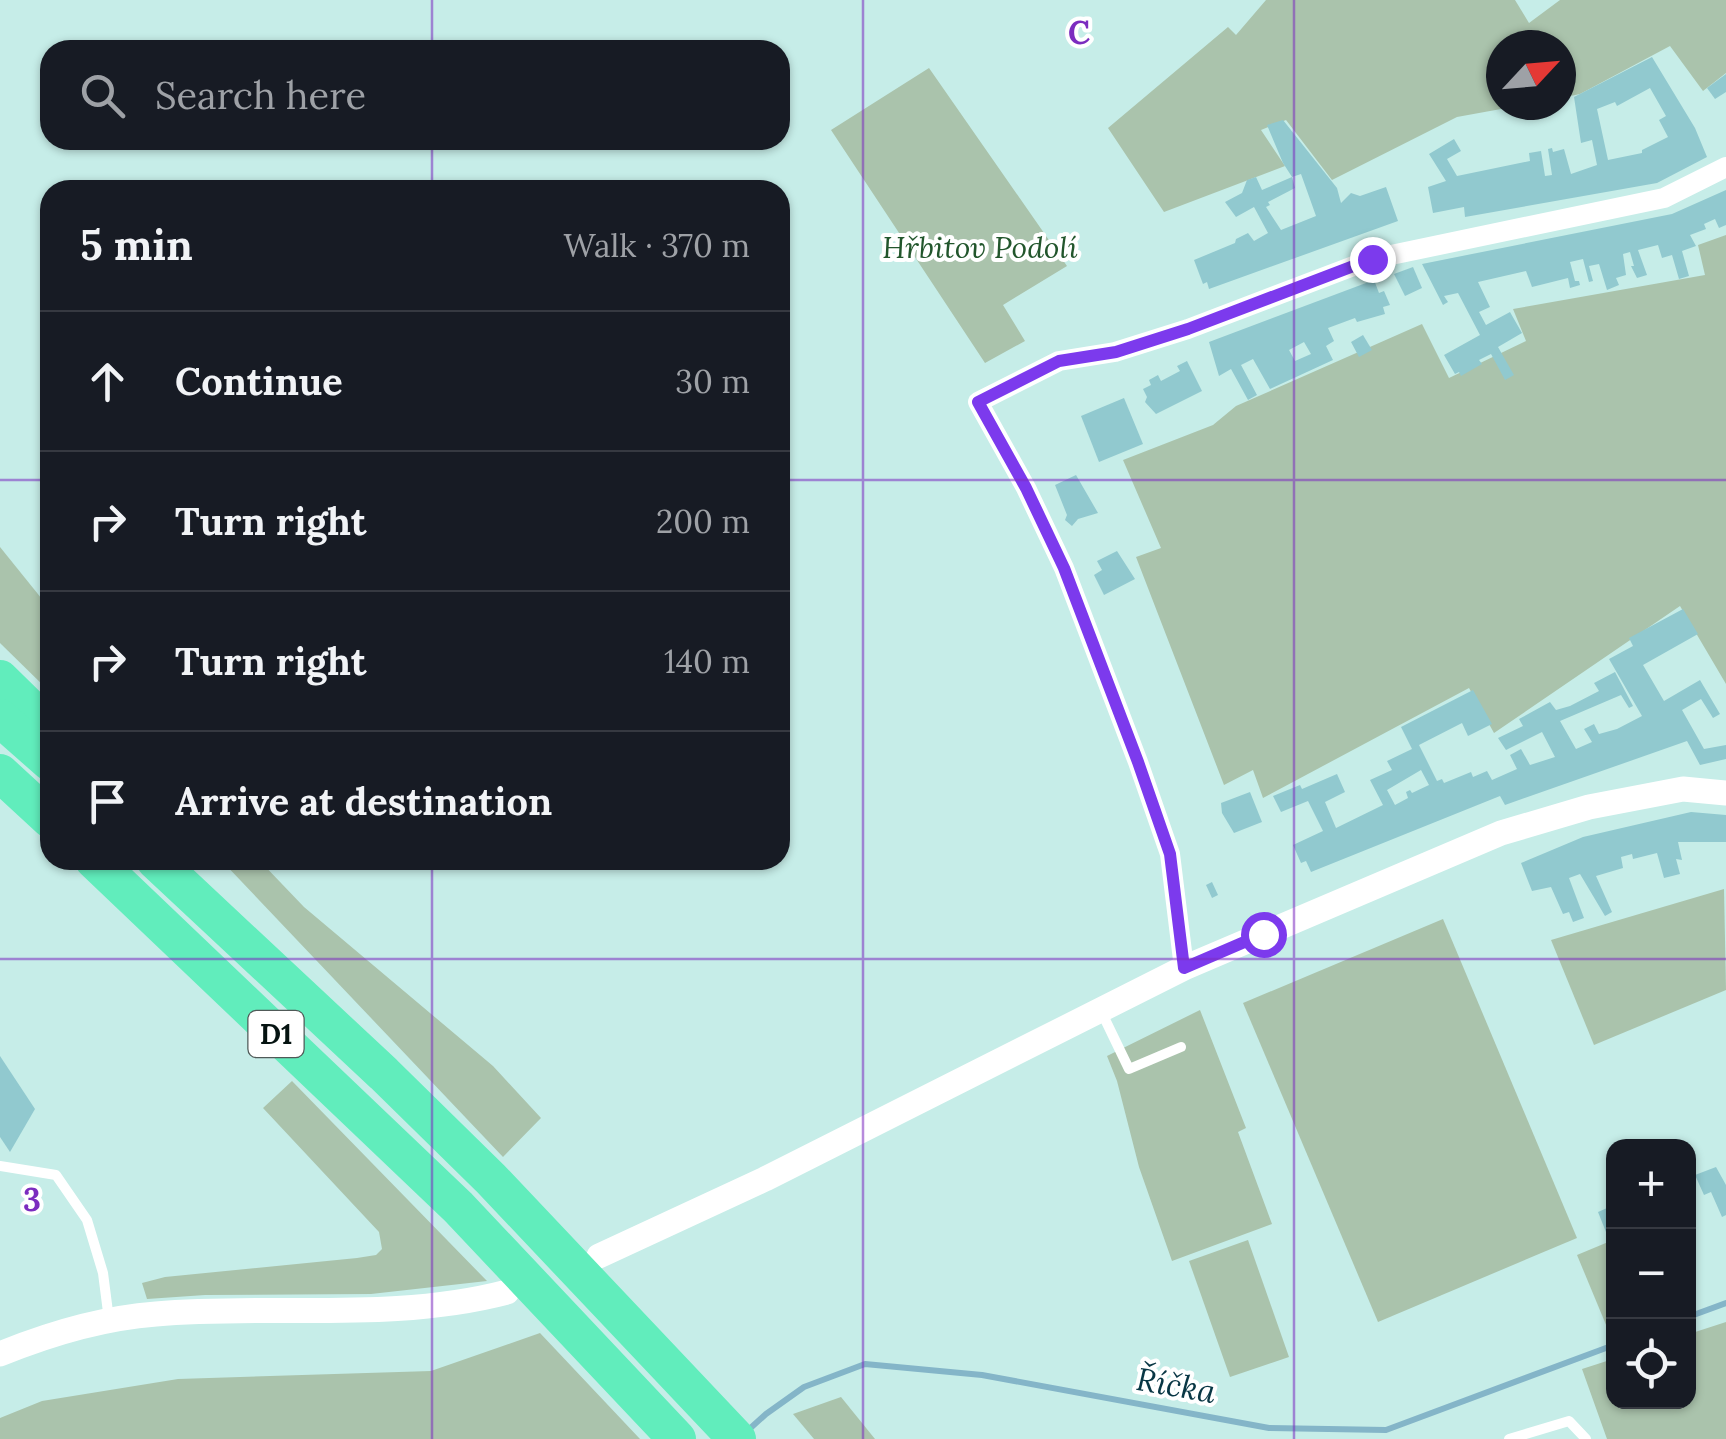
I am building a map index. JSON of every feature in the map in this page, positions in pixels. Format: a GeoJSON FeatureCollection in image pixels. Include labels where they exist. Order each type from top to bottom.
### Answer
{"type":"FeatureCollection","features":[{"type":"Feature","properties":{"kind":"highway"},"geometry":{"type":"LineString","coordinates":[[0,679],[40,718]]}},
{"type":"Feature","properties":{"kind":"highway"},"geometry":{"type":"LineString","coordinates":[[0,718],[40,753]]}},
{"type":"Feature","properties":{"kind":"highway"},"geometry":{"type":"LineString","coordinates":[[0,773],[40,810]]}},
{"type":"Feature","properties":{"kind":"highway","name":"D1"},"geometry":{"type":"LineString","coordinates":[[104,870],[458,1207],[678,1439]]}},
{"type":"Feature","properties":{"kind":"highway","name":"D1"},"geometry":{"type":"LineString","coordinates":[[166,870],[490,1179],[737,1439]]}},
{"type":"Feature","properties":{"kind":"highway"},"geometry":{"type":"LineString","coordinates":[[192,870],[256,933],[384,1074]]}},
{"type":"Feature","properties":{"kind":"street"},"geometry":{"type":"LineString","coordinates":[[1184,968],[1170,854],[1138,762],[1064,568],[1026,488],[978,402],[1059,361],[1116,352],[1188,329],[1372,259],[1664,198],[1726,167]]}},
{"type":"Feature","properties":{"kind":"street"},"geometry":{"type":"LineString","coordinates":[[599,1256],[765,1179],[1184,968],[1501,834],[1590,807],[1683,789],[1726,792]]}},
{"type":"Feature","properties":{"kind":"street"},"geometry":{"type":"LineString","coordinates":[[0,1354],[60,1332],[155,1314],[410,1309],[507,1292]]}},
{"type":"Feature","properties":{"kind":"lane"},"geometry":{"type":"LineString","coordinates":[[1101,1010],[1129,1069],[1181,1047]]}},
{"type":"Feature","properties":{"kind":"lane"},"geometry":{"type":"LineString","coordinates":[[0,1166],[56,1175],[86,1220],[103,1273],[109,1321]]}},
{"type":"Feature","properties":{"kind":"lane"},"geometry":{"type":"LineString","coordinates":[[1509,1439],[1568,1422],[1586,1439]]}},
{"type":"Feature","properties":{"kind":"green space"},"geometry":{"type":"Polygon","coordinates":[[[1266,0],[1515,0],[1529,23],[1560,0],[1726,0],[1726,73],[1703,91],[1670,46],[1576,95],[1576,30],[1486,30],[1486,112],[1457,117],[1332,180],[1286,120],[1261,130],[1285,166],[1164,212],[1108,128],[1228,27],[1236,35],[1266,0]]]}},
{"type":"Feature","properties":{"kind":"green space","name":"Hřbitov Podolí"},"geometry":{"type":"Polygon","coordinates":[[[929,68],[1067,266],[1003,305],[1025,341],[985,363],[831,130],[929,68]]]}},
{"type":"Feature","properties":{"kind":"green space"},"geometry":{"type":"Polygon","coordinates":[[[1726,235],[1726,684],[1680,606],[1494,733],[1469,688],[1263,798],[1253,770],[1224,785],[1136,557],[1161,548],[1123,460],[1213,425],[1236,406],[1422,324],[1449,378],[1526,341],[1513,309],[1705,275],[1698,245],[1726,235]]]}},
{"type":"Feature","properties":{"kind":"green space"},"geometry":{"type":"Polygon","coordinates":[[[0,547],[40,597],[40,682],[0,643],[0,547]]]}},
{"type":"Feature","properties":{"kind":"green space"},"geometry":{"type":"Polygon","coordinates":[[[230,870],[269,870],[304,907],[493,1066],[541,1118],[503,1157],[230,870]]]}},
{"type":"Feature","properties":{"kind":"green space"},"geometry":{"type":"Polygon","coordinates":[[[1724,889],[1726,990],[1594,1045],[1551,940],[1724,889]]]}},
{"type":"Feature","properties":{"kind":"green space"},"geometry":{"type":"Polygon","coordinates":[[[1443,919],[1577,1238],[1378,1322],[1243,1003],[1443,919]]]}},
{"type":"Feature","properties":{"kind":"green space"},"geometry":{"type":"Polygon","coordinates":[[[1200,1010],[1246,1128],[1238,1132],[1272,1224],[1172,1261],[1139,1167],[1107,1056],[1200,1010]]]}},
{"type":"Feature","properties":{"kind":"green space"},"geometry":{"type":"Polygon","coordinates":[[[292,1081],[487,1281],[371,1294],[147,1299],[142,1283],[165,1277],[357,1258],[376,1255],[382,1249],[379,1232],[263,1108],[292,1081]]]}},
{"type":"Feature","properties":{"kind":"green space"},"geometry":{"type":"Polygon","coordinates":[[[1248,1240],[1289,1357],[1230,1377],[1189,1261],[1248,1240]]]}},
{"type":"Feature","properties":{"kind":"green space"},"geometry":{"type":"Polygon","coordinates":[[[1606,1243],[1606,1325],[1577,1255],[1606,1243]]]}},
{"type":"Feature","properties":{"kind":"green space"},"geometry":{"type":"Polygon","coordinates":[[[1726,1322],[1726,1439],[1607,1439],[1582,1369],[1606,1361],[1606,1409],[1696,1409],[1696,1332],[1726,1322]]]}},
{"type":"Feature","properties":{"kind":"green space"},"geometry":{"type":"Polygon","coordinates":[[[540,1333],[640,1439],[0,1439],[0,1418],[42,1401],[178,1379],[431,1371],[540,1333]]]}},
{"type":"Feature","properties":{"kind":"green space"},"geometry":{"type":"Polygon","coordinates":[[[841,1397],[875,1439],[814,1439],[793,1414],[841,1397]]]}},
{"type":"Feature","properties":{"kind":"building"},"geometry":{"type":"Polygon","coordinates":[[[1652,57],[1695,128],[1707,157],[1657,183],[1465,217],[1464,207],[1433,213],[1428,187],[1446,181],[1429,154],[1454,139],[1461,151],[1447,159],[1457,176],[1530,161],[1529,153],[1541,151],[1545,176],[1552,175],[1548,149],[1552,148],[1553,152],[1564,149],[1571,174],[1597,165],[1592,140],[1581,143],[1576,96],[1652,57]],[[1650,88],[1617,106],[1615,102],[1597,109],[1608,160],[1642,153],[1668,137],[1659,120],[1666,116],[1650,88]]]}},
{"type":"Feature","properties":{"kind":"building"},"geometry":{"type":"Polygon","coordinates":[[[1726,74],[1726,92],[1715,99],[1707,88],[1726,74]]]}},
{"type":"Feature","properties":{"kind":"building"},"geometry":{"type":"Polygon","coordinates":[[[1283,120],[1337,188],[1341,203],[1351,193],[1360,196],[1386,187],[1398,221],[1209,289],[1207,282],[1203,284],[1194,260],[1235,243],[1248,233],[1254,241],[1268,233],[1254,207],[1236,217],[1225,202],[1242,193],[1247,180],[1256,177],[1262,190],[1292,177],[1267,125],[1283,120]],[[1301,174],[1292,177],[1295,188],[1268,202],[1266,207],[1281,230],[1316,216],[1301,174]]]}},
{"type":"Feature","properties":{"kind":"building"},"geometry":{"type":"Polygon","coordinates":[[[1726,190],[1726,225],[1719,228],[1715,219],[1704,224],[1706,229],[1690,235],[1696,246],[1682,251],[1689,276],[1679,279],[1672,255],[1662,258],[1658,245],[1638,250],[1647,275],[1637,278],[1630,252],[1623,254],[1626,275],[1616,278],[1619,285],[1607,290],[1599,264],[1589,266],[1593,281],[1589,282],[1583,259],[1570,262],[1580,285],[1570,288],[1568,278],[1532,287],[1526,271],[1478,282],[1490,307],[1479,312],[1486,325],[1510,312],[1522,333],[1498,347],[1514,375],[1505,380],[1491,354],[1461,376],[1459,372],[1455,374],[1444,355],[1480,335],[1458,293],[1444,296],[1448,302],[1443,305],[1422,264],[1672,214],[1726,190]]]}},
{"type":"Feature","properties":{"kind":"building"},"geometry":{"type":"Polygon","coordinates":[[[1413,267],[1422,288],[1405,296],[1394,274],[1413,267]]]}},
{"type":"Feature","properties":{"kind":"building"},"geometry":{"type":"Polygon","coordinates":[[[1374,280],[1390,305],[1383,307],[1385,314],[1357,322],[1355,318],[1328,328],[1334,341],[1326,346],[1333,360],[1270,389],[1253,359],[1241,365],[1257,395],[1248,400],[1231,369],[1219,376],[1209,342],[1374,280]],[[1304,342],[1289,350],[1295,361],[1311,354],[1304,342]]]}},
{"type":"Feature","properties":{"kind":"building"},"geometry":{"type":"Polygon","coordinates":[[[1363,335],[1372,350],[1359,357],[1351,342],[1363,335]]]}},
{"type":"Feature","properties":{"kind":"building"},"geometry":{"type":"Polygon","coordinates":[[[1187,361],[1202,391],[1156,414],[1145,402],[1143,389],[1158,375],[1161,381],[1180,371],[1177,366],[1187,361]]]}},
{"type":"Feature","properties":{"kind":"building"},"geometry":{"type":"Polygon","coordinates":[[[1124,398],[1143,444],[1099,462],[1081,416],[1124,398]]]}},
{"type":"Feature","properties":{"kind":"building"},"geometry":{"type":"Polygon","coordinates":[[[1076,475],[1098,513],[1078,519],[1072,526],[1065,520],[1067,515],[1055,485],[1076,475]]]}},
{"type":"Feature","properties":{"kind":"building"},"geometry":{"type":"Polygon","coordinates":[[[1117,551],[1135,579],[1104,595],[1094,575],[1102,570],[1097,561],[1117,551]]]}},
{"type":"Feature","properties":{"kind":"building"},"geometry":{"type":"Polygon","coordinates":[[[1683,609],[1698,634],[1643,665],[1664,701],[1700,680],[1720,714],[1713,718],[1701,699],[1682,710],[1704,749],[1726,745],[1726,759],[1700,765],[1687,741],[1505,805],[1500,796],[1311,872],[1306,861],[1301,863],[1293,845],[1323,831],[1308,801],[1281,812],[1273,796],[1337,774],[1345,792],[1325,802],[1336,828],[1383,805],[1370,780],[1392,770],[1387,761],[1412,749],[1401,727],[1473,690],[1492,724],[1468,736],[1462,723],[1419,745],[1437,781],[1442,779],[1444,783],[1471,772],[1473,777],[1487,771],[1492,780],[1517,769],[1510,755],[1521,749],[1530,765],[1555,757],[1542,732],[1506,750],[1498,738],[1523,726],[1519,719],[1550,702],[1556,710],[1599,691],[1594,683],[1615,672],[1633,706],[1629,708],[1621,695],[1560,721],[1576,749],[1592,742],[1584,729],[1594,724],[1599,734],[1642,716],[1609,659],[1633,646],[1629,638],[1683,609]],[[1421,770],[1387,790],[1395,805],[1408,798],[1406,792],[1429,785],[1421,770]]]}},
{"type":"Feature","properties":{"kind":"building"},"geometry":{"type":"Polygon","coordinates":[[[1250,792],[1262,822],[1234,833],[1222,813],[1221,803],[1250,792]]]}},
{"type":"Feature","properties":{"kind":"building"},"geometry":{"type":"Polygon","coordinates":[[[1691,812],[1726,815],[1726,842],[1678,842],[1682,860],[1676,859],[1680,874],[1664,878],[1657,853],[1633,859],[1632,854],[1621,857],[1623,868],[1596,876],[1612,912],[1605,916],[1580,874],[1569,878],[1584,918],[1573,922],[1569,912],[1563,914],[1551,887],[1532,891],[1521,863],[1583,837],[1691,812]]]}},
{"type":"Feature","properties":{"kind":"building"},"geometry":{"type":"Polygon","coordinates":[[[1212,882],[1218,895],[1212,898],[1206,885],[1212,882]]]}},
{"type":"Feature","properties":{"kind":"building"},"geometry":{"type":"Polygon","coordinates":[[[0,1056],[35,1109],[10,1152],[0,1137],[0,1056]]]}},
{"type":"Feature","properties":{"kind":"building"},"geometry":{"type":"Polygon","coordinates":[[[1716,1167],[1726,1185],[1726,1215],[1722,1217],[1711,1192],[1704,1195],[1696,1175],[1716,1167]]]}},
{"type":"Feature","properties":{"kind":"building"},"geometry":{"type":"Polygon","coordinates":[[[1606,1208],[1606,1232],[1598,1212],[1606,1208]]]}},
{"type":"Feature","properties":{"kind":"waterway","name":"Říčka"},"geometry":{"type":"LineString","coordinates":[[1696,1314],[1726,1303]]}},
{"type":"Feature","properties":{"kind":"waterway","name":"Říčka"},"geometry":{"type":"LineString","coordinates":[[745,1433],[804,1387],[865,1364],[982,1375],[1269,1428],[1386,1430],[1606,1348]]}},
{"type":"Feature","properties":{"kind":"route"},"geometry":{"type":"LineString","coordinates":[[1263,934],[1184,968],[1170,854],[1138,762],[1064,568],[1026,488],[978,402],[1059,361],[1116,352],[1188,329],[1372,259]]}}]}
